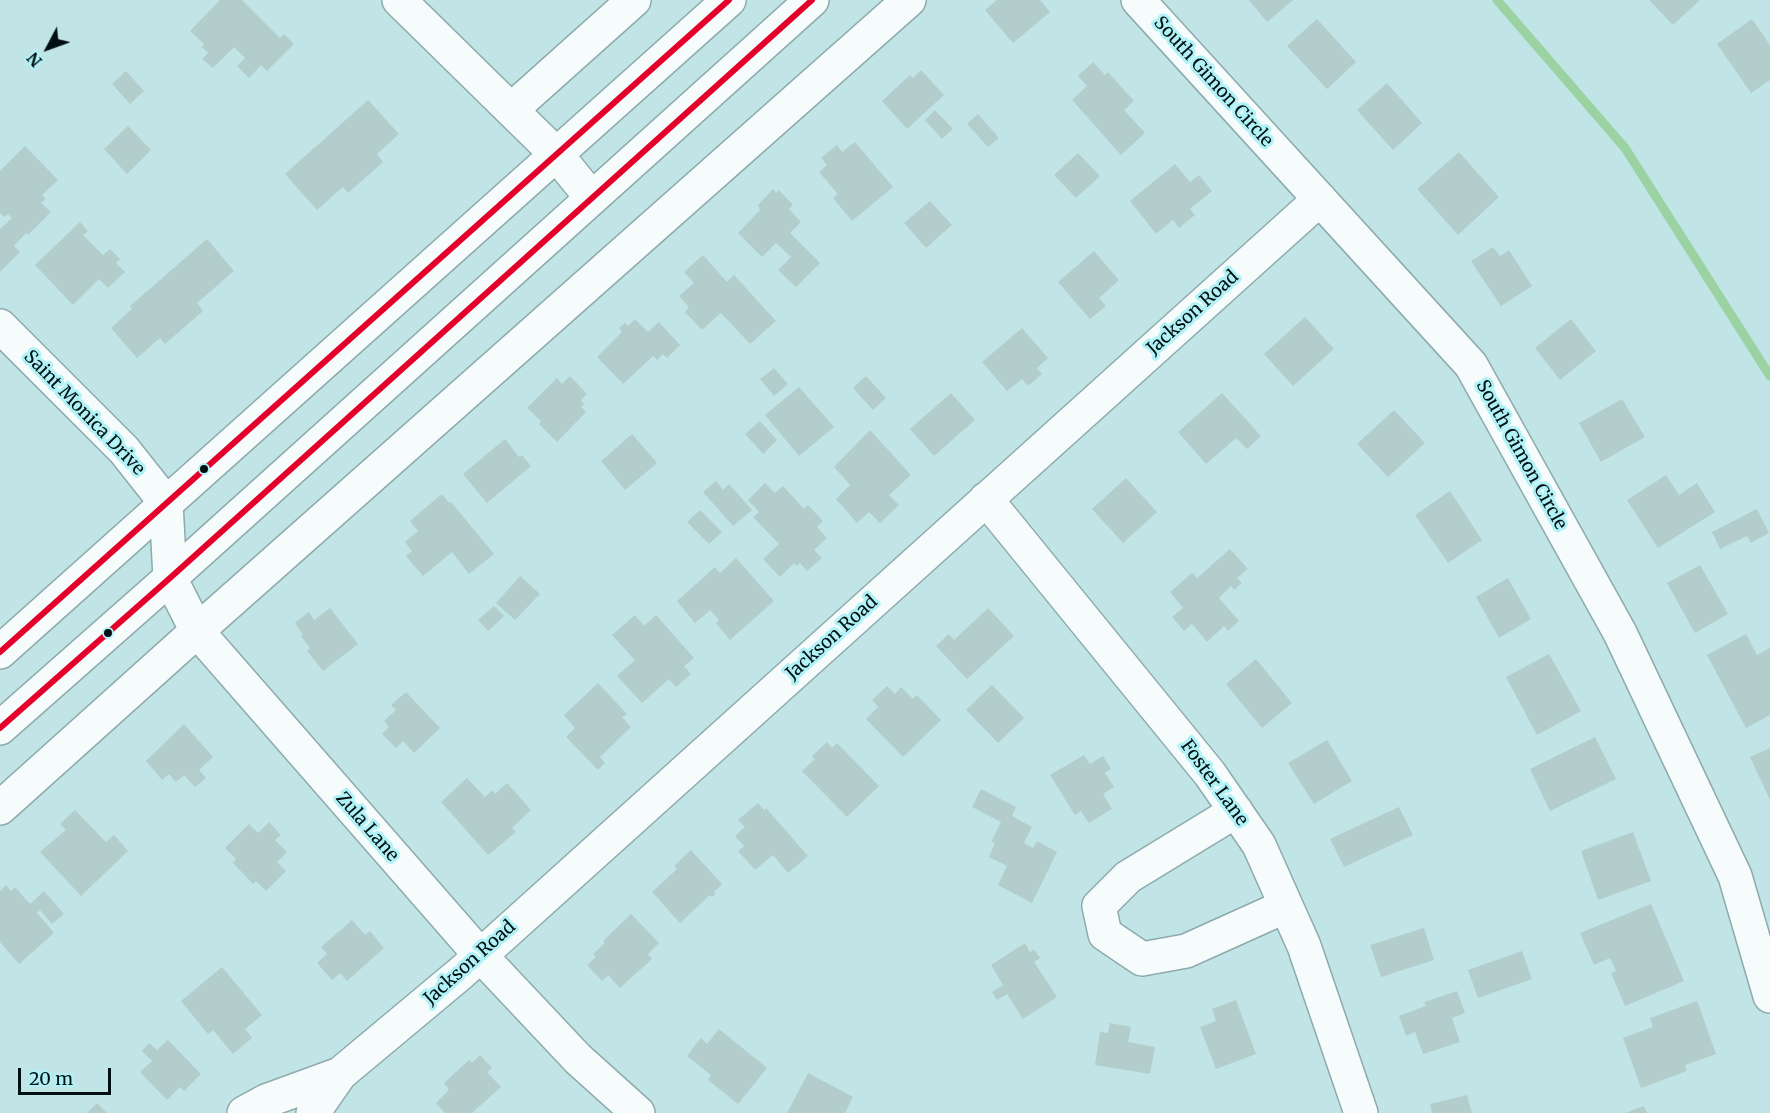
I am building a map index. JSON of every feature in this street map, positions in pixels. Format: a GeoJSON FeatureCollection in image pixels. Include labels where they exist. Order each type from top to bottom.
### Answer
{"type":"FeatureCollection","features":[{"type":"Feature","properties":{"kind":"street"},"geometry":{"type":"LineString","coordinates":[[399,0],[556,154],[591,197]]}},
{"type":"Feature","properties":{"kind":"street"},"geometry":{"type":"LineString","coordinates":[[511,110],[634,0]]}},
{"type":"Feature","properties":{"kind":"street"},"geometry":{"type":"LineString","coordinates":[[0,652],[729,0]]}},
{"type":"Feature","properties":{"kind":"street"},"geometry":{"type":"LineString","coordinates":[[0,728],[812,0]]}},
{"type":"Feature","properties":{"kind":"street"},"geometry":{"type":"LineString","coordinates":[[0,808],[909,0]]}},
{"type":"Feature","properties":{"kind":"street","name":"South Gimon Circle"},"geometry":{"type":"LineString","coordinates":[[1138,0],[1471,365],[1620,633],[1735,876],[1770,996]]}},
{"type":"Feature","properties":{"kind":"street","name":"Jackson Road"},"geometry":{"type":"LineString","coordinates":[[313,1113],[340,1074],[461,973],[1320,199]]}},
{"type":"Feature","properties":{"kind":"street","name":"Saint Monica Drive"},"geometry":{"type":"LineString","coordinates":[[0,326],[124,450],[166,503]]}},
{"type":"Feature","properties":{"kind":"street","name":"Foster Lane"},"geometry":{"type":"LineString","coordinates":[[986,499],[1210,774],[1259,845],[1304,946],[1361,1113]]}},
{"type":"Feature","properties":{"kind":"street","name":"Zula Lane"},"geometry":{"type":"LineString","coordinates":[[166,503],[170,578],[197,631],[480,955],[578,1059],[638,1113]]}},
{"type":"Feature","properties":{"kind":"street"},"geometry":{"type":"LineString","coordinates":[[1236,811],[1128,877],[1099,906],[1105,934],[1142,959],[1186,951],[1286,906]]}},
{"type":"Feature","properties":{"kind":"street","name":"Jackson Road"},"geometry":{"type":"LineString","coordinates":[[244,1113],[266,1101],[340,1074]]}},
{"type":"Feature","properties":{"kind":"building"},"geometry":{"type":"Polygon","coordinates":[[[220,0],[242,0],[280,38],[284,34],[294,44],[267,71],[261,65],[249,78],[237,66],[245,58],[234,47],[213,68],[202,59],[208,53],[202,47],[204,44],[190,31],[220,0]]]}},
{"type":"Feature","properties":{"kind":"building"},"geometry":{"type":"Polygon","coordinates":[[[997,0],[1040,0],[1050,12],[1013,43],[985,10],[997,0]]]}},
{"type":"Feature","properties":{"kind":"building"},"geometry":{"type":"Polygon","coordinates":[[[1249,0],[1293,0],[1267,22],[1249,0]]]}},
{"type":"Feature","properties":{"kind":"building"},"geometry":{"type":"Polygon","coordinates":[[[1649,0],[1700,0],[1673,25],[1649,0]]]}},
{"type":"Feature","properties":{"kind":"building"},"geometry":{"type":"Polygon","coordinates":[[[1317,19],[1356,62],[1327,89],[1287,46],[1317,19]]]}},
{"type":"Feature","properties":{"kind":"building"},"geometry":{"type":"Polygon","coordinates":[[[1752,19],[1770,45],[1770,80],[1751,93],[1717,44],[1752,19]]]}},
{"type":"Feature","properties":{"kind":"building"},"geometry":{"type":"Polygon","coordinates":[[[1093,62],[1105,75],[1108,72],[1134,101],[1124,110],[1145,133],[1121,155],[1072,100],[1087,86],[1078,76],[1093,62]]]}},
{"type":"Feature","properties":{"kind":"building"},"geometry":{"type":"Polygon","coordinates":[[[921,70],[944,95],[907,129],[882,101],[910,75],[913,78],[921,70]]]}},
{"type":"Feature","properties":{"kind":"building"},"geometry":{"type":"Polygon","coordinates":[[[126,71],[144,91],[130,104],[112,84],[126,71]]]}},
{"type":"Feature","properties":{"kind":"building"},"geometry":{"type":"Polygon","coordinates":[[[1387,83],[1422,123],[1393,150],[1357,110],[1387,83]]]}},
{"type":"Feature","properties":{"kind":"building"},"geometry":{"type":"Polygon","coordinates":[[[368,100],[399,134],[377,154],[383,162],[348,193],[343,187],[317,210],[285,174],[368,100]]]}},
{"type":"Feature","properties":{"kind":"building"},"geometry":{"type":"Polygon","coordinates":[[[935,110],[953,129],[942,139],[925,120],[935,110]]]}},
{"type":"Feature","properties":{"kind":"building"},"geometry":{"type":"Polygon","coordinates":[[[978,114],[999,138],[988,147],[967,124],[978,114]]]}},
{"type":"Feature","properties":{"kind":"building"},"geometry":{"type":"Polygon","coordinates":[[[128,126],[151,150],[127,174],[104,149],[128,126]]]}},
{"type":"Feature","properties":{"kind":"building"},"geometry":{"type":"Polygon","coordinates":[[[855,142],[893,187],[852,221],[833,198],[838,194],[819,172],[827,165],[821,158],[837,145],[842,152],[855,142]]]}},
{"type":"Feature","properties":{"kind":"building"},"geometry":{"type":"Polygon","coordinates":[[[25,146],[58,180],[42,195],[46,199],[41,203],[51,212],[14,246],[20,252],[0,272],[0,229],[12,218],[8,214],[4,217],[0,213],[0,171],[25,146]]]}},
{"type":"Feature","properties":{"kind":"building"},"geometry":{"type":"Polygon","coordinates":[[[1459,152],[1499,197],[1458,235],[1417,189],[1459,152]]]}},
{"type":"Feature","properties":{"kind":"building"},"geometry":{"type":"Polygon","coordinates":[[[1078,153],[1100,176],[1076,198],[1054,175],[1078,153]]]}},
{"type":"Feature","properties":{"kind":"building"},"geometry":{"type":"Polygon","coordinates":[[[1175,164],[1190,182],[1199,175],[1212,191],[1190,209],[1195,215],[1179,228],[1173,220],[1156,234],[1130,201],[1175,164]]]}},
{"type":"Feature","properties":{"kind":"building"},"geometry":{"type":"Polygon","coordinates":[[[773,189],[776,193],[779,190],[793,205],[789,209],[801,222],[790,233],[820,263],[796,287],[778,270],[791,257],[776,243],[762,257],[738,233],[760,210],[758,205],[773,189]]]}},
{"type":"Feature","properties":{"kind":"building"},"geometry":{"type":"Polygon","coordinates":[[[930,201],[952,225],[926,248],[904,223],[930,201]]]}},
{"type":"Feature","properties":{"kind":"building"},"geometry":{"type":"Polygon","coordinates":[[[80,222],[88,231],[83,235],[103,255],[110,249],[120,259],[116,263],[125,272],[108,288],[99,279],[73,305],[35,265],[80,222]]]}},
{"type":"Feature","properties":{"kind":"building"},"geometry":{"type":"Polygon","coordinates":[[[207,239],[234,271],[197,303],[203,311],[165,344],[160,338],[137,358],[111,328],[132,309],[130,306],[207,239]]]}},
{"type":"Feature","properties":{"kind":"building"},"geometry":{"type":"Polygon","coordinates":[[[1493,247],[1500,256],[1509,250],[1532,286],[1501,306],[1471,261],[1493,247]]]}},
{"type":"Feature","properties":{"kind":"building"},"geometry":{"type":"Polygon","coordinates":[[[1094,251],[1119,280],[1099,298],[1106,306],[1090,319],[1058,282],[1094,251]]]}},
{"type":"Feature","properties":{"kind":"building"},"geometry":{"type":"Polygon","coordinates":[[[703,255],[727,282],[734,275],[776,321],[750,344],[721,313],[702,330],[685,312],[689,307],[679,296],[694,283],[684,272],[703,255]]]}},
{"type":"Feature","properties":{"kind":"building"},"geometry":{"type":"Polygon","coordinates":[[[1305,317],[1334,349],[1293,386],[1264,354],[1305,317]]]}},
{"type":"Feature","properties":{"kind":"building"},"geometry":{"type":"Polygon","coordinates":[[[635,319],[648,332],[659,322],[680,345],[667,358],[663,354],[657,360],[653,356],[623,384],[597,357],[622,332],[619,328],[625,323],[628,326],[635,319]]]}},
{"type":"Feature","properties":{"kind":"building"},"geometry":{"type":"Polygon","coordinates":[[[1571,319],[1596,351],[1560,380],[1535,348],[1571,319]]]}},
{"type":"Feature","properties":{"kind":"building"},"geometry":{"type":"Polygon","coordinates":[[[1022,328],[1048,358],[1037,368],[1042,374],[1028,386],[1022,379],[1007,391],[982,362],[1022,328]]]}},
{"type":"Feature","properties":{"kind":"building"},"geometry":{"type":"Polygon","coordinates":[[[774,368],[788,384],[774,396],[760,379],[774,368]]]}},
{"type":"Feature","properties":{"kind":"building"},"geometry":{"type":"Polygon","coordinates":[[[570,376],[587,394],[581,400],[584,404],[581,407],[586,412],[557,442],[539,424],[541,421],[527,408],[557,378],[562,384],[570,376]]]}},
{"type":"Feature","properties":{"kind":"building"},"geometry":{"type":"Polygon","coordinates":[[[866,376],[886,398],[873,410],[853,388],[866,376]]]}},
{"type":"Feature","properties":{"kind":"building"},"geometry":{"type":"Polygon","coordinates":[[[799,387],[834,427],[799,456],[765,415],[799,387]]]}},
{"type":"Feature","properties":{"kind":"building"},"geometry":{"type":"Polygon","coordinates":[[[951,393],[975,420],[934,456],[910,429],[951,393]]]}},
{"type":"Feature","properties":{"kind":"building"},"geometry":{"type":"Polygon","coordinates":[[[1222,393],[1261,436],[1247,449],[1236,438],[1206,464],[1178,432],[1222,393]]]}},
{"type":"Feature","properties":{"kind":"building"},"geometry":{"type":"Polygon","coordinates":[[[1622,399],[1645,437],[1601,462],[1579,423],[1622,399]]]}},
{"type":"Feature","properties":{"kind":"building"},"geometry":{"type":"Polygon","coordinates":[[[1394,410],[1425,443],[1388,477],[1357,444],[1394,410]]]}},
{"type":"Feature","properties":{"kind":"building"},"geometry":{"type":"Polygon","coordinates":[[[760,421],[777,440],[763,454],[745,434],[760,421]]]}},
{"type":"Feature","properties":{"kind":"building"},"geometry":{"type":"Polygon","coordinates":[[[870,430],[911,475],[889,495],[899,505],[880,523],[869,512],[857,523],[836,499],[850,485],[834,467],[870,430]]]}},
{"type":"Feature","properties":{"kind":"building"},"geometry":{"type":"Polygon","coordinates":[[[632,434],[657,463],[625,490],[601,461],[632,434]]]}},
{"type":"Feature","properties":{"kind":"building"},"geometry":{"type":"Polygon","coordinates":[[[505,439],[519,457],[522,455],[531,466],[487,503],[463,474],[505,439]]]}},
{"type":"Feature","properties":{"kind":"building"},"geometry":{"type":"Polygon","coordinates":[[[1666,475],[1679,495],[1697,483],[1715,512],[1658,548],[1627,500],[1666,475]]]}},
{"type":"Feature","properties":{"kind":"building"},"geometry":{"type":"Polygon","coordinates":[[[1126,478],[1157,512],[1123,543],[1092,509],[1126,478]]]}},
{"type":"Feature","properties":{"kind":"building"},"geometry":{"type":"Polygon","coordinates":[[[716,481],[723,490],[729,484],[752,510],[733,526],[703,492],[716,481]]]}},
{"type":"Feature","properties":{"kind":"building"},"geometry":{"type":"Polygon","coordinates":[[[765,483],[775,493],[783,486],[804,509],[808,505],[823,521],[817,527],[827,538],[814,550],[822,558],[807,571],[800,563],[797,566],[794,563],[780,577],[763,559],[779,544],[753,517],[759,512],[748,500],[765,483]]]}},
{"type":"Feature","properties":{"kind":"building"},"geometry":{"type":"Polygon","coordinates":[[[1450,491],[1482,540],[1448,563],[1415,515],[1450,491]]]}},
{"type":"Feature","properties":{"kind":"building"},"geometry":{"type":"Polygon","coordinates":[[[442,494],[494,554],[469,574],[452,552],[423,576],[406,556],[412,551],[405,542],[418,531],[410,521],[442,494]]]}},
{"type":"Feature","properties":{"kind":"building"},"geometry":{"type":"Polygon","coordinates":[[[1757,509],[1769,533],[1751,543],[1747,536],[1720,549],[1712,532],[1757,509]]]}},
{"type":"Feature","properties":{"kind":"building"},"geometry":{"type":"Polygon","coordinates":[[[700,510],[722,532],[709,544],[687,522],[700,510]]]}},
{"type":"Feature","properties":{"kind":"building"},"geometry":{"type":"Polygon","coordinates":[[[1230,549],[1248,569],[1237,578],[1242,583],[1234,590],[1231,586],[1219,598],[1239,621],[1228,631],[1224,626],[1207,642],[1192,624],[1184,631],[1172,617],[1183,608],[1170,592],[1192,573],[1197,578],[1230,549]]]}},
{"type":"Feature","properties":{"kind":"building"},"geometry":{"type":"Polygon","coordinates":[[[736,558],[774,601],[730,640],[716,623],[719,620],[710,610],[695,623],[677,601],[715,567],[720,573],[736,558]]]}},
{"type":"Feature","properties":{"kind":"building"},"geometry":{"type":"Polygon","coordinates":[[[1700,565],[1728,614],[1695,633],[1667,583],[1700,565]]]}},
{"type":"Feature","properties":{"kind":"building"},"geometry":{"type":"Polygon","coordinates":[[[520,576],[540,594],[515,620],[496,603],[520,576]]]}},
{"type":"Feature","properties":{"kind":"building"},"geometry":{"type":"Polygon","coordinates":[[[1508,578],[1531,619],[1499,638],[1476,597],[1508,578]]]}},
{"type":"Feature","properties":{"kind":"building"},"geometry":{"type":"Polygon","coordinates":[[[494,606],[504,616],[488,631],[478,620],[494,606]]]}},
{"type":"Feature","properties":{"kind":"building"},"geometry":{"type":"Polygon","coordinates":[[[330,608],[358,644],[323,671],[307,651],[310,648],[295,623],[309,612],[314,620],[330,608]]]}},
{"type":"Feature","properties":{"kind":"building"},"geometry":{"type":"Polygon","coordinates":[[[988,608],[1014,636],[967,679],[936,646],[949,634],[954,640],[988,608]]]}},
{"type":"Feature","properties":{"kind":"building"},"geometry":{"type":"Polygon","coordinates":[[[635,615],[644,626],[656,615],[694,658],[684,666],[691,674],[676,687],[669,679],[642,703],[617,676],[635,660],[612,635],[635,615]]]}},
{"type":"Feature","properties":{"kind":"building"},"geometry":{"type":"Polygon","coordinates":[[[1746,634],[1757,655],[1770,648],[1770,715],[1746,728],[1707,655],[1746,634]]]}},
{"type":"Feature","properties":{"kind":"building"},"geometry":{"type":"Polygon","coordinates":[[[1549,654],[1581,711],[1537,735],[1506,677],[1549,654]]]}},
{"type":"Feature","properties":{"kind":"building"},"geometry":{"type":"Polygon","coordinates":[[[1256,659],[1292,703],[1262,728],[1226,684],[1256,659]]]}},
{"type":"Feature","properties":{"kind":"building"},"geometry":{"type":"Polygon","coordinates":[[[598,683],[627,714],[622,717],[631,727],[600,757],[605,763],[598,770],[566,737],[575,728],[564,715],[598,683]]]}},
{"type":"Feature","properties":{"kind":"building"},"geometry":{"type":"Polygon","coordinates":[[[992,685],[1024,718],[998,743],[966,710],[992,685]]]}},
{"type":"Feature","properties":{"kind":"building"},"geometry":{"type":"Polygon","coordinates":[[[887,686],[895,694],[901,687],[913,699],[917,695],[941,720],[903,757],[866,719],[878,707],[872,700],[887,686]]]}},
{"type":"Feature","properties":{"kind":"building"},"geometry":{"type":"Polygon","coordinates":[[[406,692],[440,728],[414,753],[403,741],[396,748],[382,734],[389,727],[384,721],[396,710],[391,705],[406,692]]]}},
{"type":"Feature","properties":{"kind":"building"},"geometry":{"type":"Polygon","coordinates":[[[184,724],[213,757],[199,770],[206,778],[195,787],[184,775],[176,782],[169,774],[162,780],[146,761],[184,724]]]}},
{"type":"Feature","properties":{"kind":"building"},"geometry":{"type":"Polygon","coordinates":[[[1595,737],[1616,779],[1550,811],[1530,769],[1595,737]]]}},
{"type":"Feature","properties":{"kind":"building"},"geometry":{"type":"Polygon","coordinates":[[[1327,740],[1352,781],[1314,804],[1288,763],[1327,740]]]}},
{"type":"Feature","properties":{"kind":"building"},"geometry":{"type":"Polygon","coordinates":[[[827,742],[832,748],[837,743],[879,786],[847,817],[802,771],[815,759],[812,756],[827,742]]]}},
{"type":"Feature","properties":{"kind":"building"},"geometry":{"type":"Polygon","coordinates":[[[1770,748],[1770,800],[1750,757],[1770,748]]]}},
{"type":"Feature","properties":{"kind":"building"},"geometry":{"type":"Polygon","coordinates":[[[1084,755],[1090,764],[1103,756],[1111,769],[1105,773],[1114,787],[1103,794],[1112,809],[1089,823],[1081,811],[1075,815],[1050,775],[1084,755]]]}},
{"type":"Feature","properties":{"kind":"building"},"geometry":{"type":"Polygon","coordinates":[[[467,778],[485,797],[492,790],[495,794],[507,783],[531,810],[512,828],[516,832],[488,855],[441,802],[467,778]]]}},
{"type":"Feature","properties":{"kind":"building"},"geometry":{"type":"Polygon","coordinates":[[[981,789],[1016,807],[1012,816],[1032,827],[1024,843],[1033,848],[1037,841],[1057,852],[1032,903],[998,885],[1007,866],[989,857],[995,843],[991,842],[1001,822],[972,807],[981,789]]]}},
{"type":"Feature","properties":{"kind":"building"},"geometry":{"type":"Polygon","coordinates":[[[758,803],[764,810],[766,808],[808,856],[788,873],[773,855],[755,870],[738,851],[744,846],[735,836],[745,827],[738,820],[758,803]]]}},
{"type":"Feature","properties":{"kind":"building"},"geometry":{"type":"Polygon","coordinates":[[[1399,807],[1413,835],[1344,867],[1330,839],[1399,807]]]}},
{"type":"Feature","properties":{"kind":"building"},"geometry":{"type":"Polygon","coordinates":[[[75,810],[106,842],[114,835],[128,851],[81,896],[40,852],[66,830],[60,824],[75,810]]]}},
{"type":"Feature","properties":{"kind":"building"},"geometry":{"type":"Polygon","coordinates":[[[269,822],[281,835],[275,840],[287,852],[277,862],[286,871],[266,891],[256,881],[253,884],[233,863],[236,859],[225,848],[249,824],[258,833],[269,822]]]}},
{"type":"Feature","properties":{"kind":"building"},"geometry":{"type":"Polygon","coordinates":[[[1633,832],[1651,881],[1598,900],[1581,851],[1633,832]]]}},
{"type":"Feature","properties":{"kind":"building"},"geometry":{"type":"Polygon","coordinates":[[[691,850],[722,884],[714,892],[716,894],[712,897],[710,895],[680,923],[652,892],[677,869],[674,866],[691,850]]]}},
{"type":"Feature","properties":{"kind":"building"},"geometry":{"type":"Polygon","coordinates":[[[6,885],[11,891],[15,887],[30,904],[44,891],[64,914],[52,924],[40,910],[37,913],[54,933],[19,964],[0,942],[0,891],[6,885]]]}},
{"type":"Feature","properties":{"kind":"building"},"geometry":{"type":"Polygon","coordinates":[[[1651,904],[1684,981],[1625,1006],[1611,973],[1616,971],[1610,958],[1594,965],[1580,933],[1651,904]]]}},
{"type":"Feature","properties":{"kind":"building"},"geometry":{"type":"Polygon","coordinates":[[[631,914],[659,943],[648,954],[652,959],[620,988],[608,975],[602,981],[587,965],[596,957],[593,954],[605,943],[603,941],[631,914]]]}},
{"type":"Feature","properties":{"kind":"building"},"geometry":{"type":"Polygon","coordinates":[[[352,920],[365,935],[370,931],[384,948],[347,981],[340,973],[332,980],[317,963],[327,954],[321,947],[352,920]]]}},
{"type":"Feature","properties":{"kind":"building"},"geometry":{"type":"Polygon","coordinates":[[[1424,928],[1434,960],[1381,977],[1370,945],[1424,928]]]}},
{"type":"Feature","properties":{"kind":"building"},"geometry":{"type":"Polygon","coordinates":[[[1025,943],[1030,952],[1034,949],[1040,958],[1034,962],[1057,997],[1023,1019],[1007,994],[997,1000],[992,992],[1003,985],[991,965],[1025,943]]]}},
{"type":"Feature","properties":{"kind":"building"},"geometry":{"type":"Polygon","coordinates":[[[1522,951],[1532,979],[1478,998],[1468,970],[1522,951]]]}},
{"type":"Feature","properties":{"kind":"building"},"geometry":{"type":"Polygon","coordinates":[[[222,967],[262,1015],[245,1029],[252,1038],[233,1054],[213,1030],[208,1034],[181,1001],[222,967]]]}},
{"type":"Feature","properties":{"kind":"building"},"geometry":{"type":"Polygon","coordinates":[[[1457,991],[1465,1013],[1452,1018],[1460,1042],[1423,1054],[1415,1032],[1406,1036],[1399,1016],[1426,1006],[1424,1002],[1457,991]]]}},
{"type":"Feature","properties":{"kind":"building"},"geometry":{"type":"Polygon","coordinates":[[[1236,1000],[1256,1054],[1216,1069],[1200,1027],[1216,1021],[1212,1009],[1236,1000]]]}},
{"type":"Feature","properties":{"kind":"building"},"geometry":{"type":"Polygon","coordinates":[[[1697,1001],[1716,1054],[1685,1065],[1687,1071],[1641,1088],[1623,1038],[1653,1027],[1650,1018],[1697,1001]]]}},
{"type":"Feature","properties":{"kind":"building"},"geometry":{"type":"Polygon","coordinates":[[[1110,1023],[1131,1027],[1128,1042],[1155,1047],[1150,1074],[1095,1065],[1100,1032],[1108,1033],[1110,1023]]]}},
{"type":"Feature","properties":{"kind":"building"},"geometry":{"type":"Polygon","coordinates":[[[719,1029],[767,1068],[738,1104],[708,1080],[711,1075],[687,1056],[701,1038],[707,1044],[719,1029]]]}},
{"type":"Feature","properties":{"kind":"building"},"geometry":{"type":"Polygon","coordinates":[[[168,1040],[201,1074],[184,1091],[180,1087],[167,1100],[140,1072],[152,1061],[142,1051],[149,1043],[157,1050],[168,1040]]]}},
{"type":"Feature","properties":{"kind":"building"},"geometry":{"type":"Polygon","coordinates":[[[480,1055],[492,1068],[487,1072],[501,1087],[472,1113],[445,1113],[436,1103],[449,1090],[444,1083],[469,1060],[472,1063],[480,1055]]]}},
{"type":"Feature","properties":{"kind":"building"},"geometry":{"type":"Polygon","coordinates":[[[808,1073],[853,1097],[845,1113],[787,1113],[808,1073]]]}},
{"type":"Feature","properties":{"kind":"building"},"geometry":{"type":"Polygon","coordinates":[[[1467,1095],[1472,1113],[1432,1113],[1430,1104],[1467,1095]]]}},
{"type":"Feature","properties":{"kind":"building"},"geometry":{"type":"Polygon","coordinates":[[[97,1103],[107,1113],[87,1113],[97,1103]]]}},
{"type":"Feature","properties":{"kind":"building"},"geometry":{"type":"Polygon","coordinates":[[[1644,1106],[1647,1113],[1625,1113],[1644,1106]]]}},
{"type":"Feature","properties":{"kind":"waterway"},"geometry":{"type":"LineString","coordinates":[[1497,0],[1625,148],[1770,376]]}},
{"type":"Feature","properties":{"kind":"transit line"},"geometry":{"type":"LineString","coordinates":[[0,652],[729,0]]}},
{"type":"Feature","properties":{"kind":"transit line"},"geometry":{"type":"LineString","coordinates":[[0,728],[812,0]]}}]}
